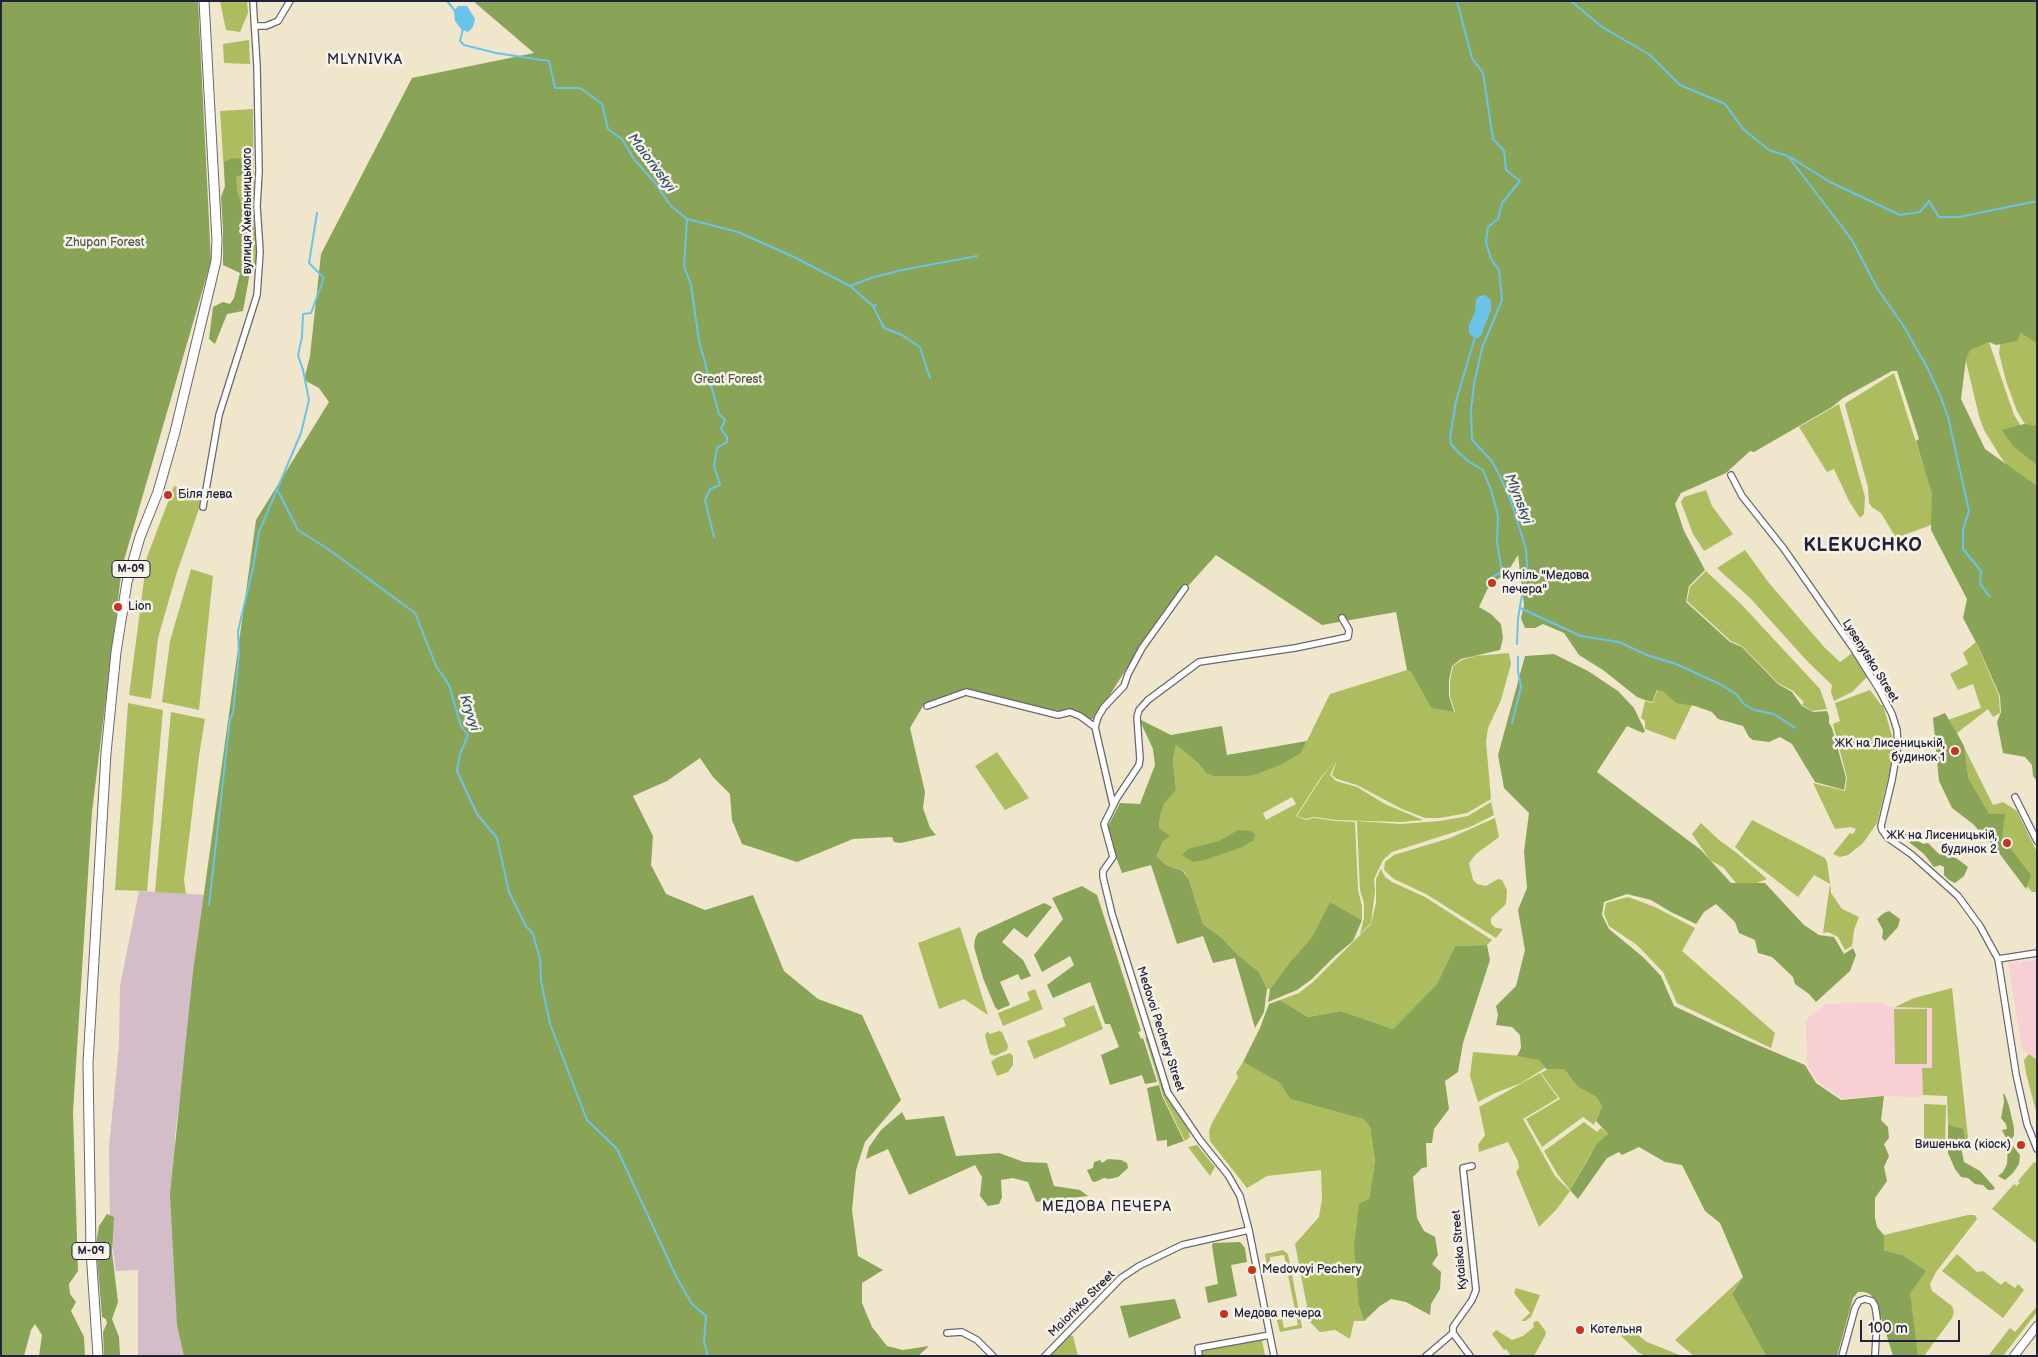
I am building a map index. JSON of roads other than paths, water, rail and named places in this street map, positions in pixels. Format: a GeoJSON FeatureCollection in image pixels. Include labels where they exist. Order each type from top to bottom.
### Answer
{"type":"FeatureCollection","features":[{"type":"Feature","properties":{"kind":"main road","name":"М-09"},"geometry":{"type":"LineString","coordinates":[[98,1356],[91,1251],[88,1063],[102,809],[116,652],[123,604],[135,554],[158,492],[175,432],[216,261],[217,240],[204,1]]}},
{"type":"Feature","properties":{"kind":"main road"},"geometry":{"type":"LineString","coordinates":[[2014,1356],[2037,1326]]}},
{"type":"Feature","properties":{"kind":"street","name":"вулиця Хмельницького"},"geometry":{"type":"LineString","coordinates":[[203,508],[219,415],[257,295],[260,252],[257,203],[259,171],[253,1]]}},
{"type":"Feature","properties":{"kind":"street"},"geometry":{"type":"LineString","coordinates":[[255,26],[266,26],[278,21],[290,1]]}},
{"type":"Feature","properties":{"kind":"street","name":"Lysenytska Street"},"geometry":{"type":"LineString","coordinates":[[1731,475],[1742,496],[1779,542],[1855,651],[1892,714],[1897,730],[1898,746],[1894,773],[1881,826],[1882,830],[1888,838],[1910,854],[1958,896],[1980,926],[1998,959],[2016,1074],[2027,1124],[2037,1148]]}},
{"type":"Feature","properties":{"kind":"street"},"geometry":{"type":"LineString","coordinates":[[1113,805],[1095,727],[1103,709],[1124,686],[1128,674],[1142,648],[1185,588]]}},
{"type":"Feature","properties":{"kind":"street","name":"Medovoi Pechery Street"},"geometry":{"type":"LineString","coordinates":[[1274,1356],[1249,1230],[1240,1196],[1168,1093],[1112,914],[1103,877],[1103,870],[1113,857],[1104,824],[1113,805],[1139,765],[1137,717],[1139,710],[1148,700],[1199,662],[1296,648],[1348,637],[1349,630],[1342,618]]}},
{"type":"Feature","properties":{"kind":"street"},"geometry":{"type":"LineString","coordinates":[[927,706],[966,692],[1058,715],[1070,712],[1080,716],[1095,727]]}},
{"type":"Feature","properties":{"kind":"street"},"geometry":{"type":"LineString","coordinates":[[2015,797],[2037,841]]}},
{"type":"Feature","properties":{"kind":"street"},"geometry":{"type":"LineString","coordinates":[[1998,959],[2037,952]]}},
{"type":"Feature","properties":{"kind":"street","name":"Kytaiska Street"},"geometry":{"type":"LineString","coordinates":[[1426,1356],[1453,1333],[1453,1326],[1472,1300],[1476,1290],[1463,1168],[1472,1166]]}},
{"type":"Feature","properties":{"kind":"street","name":"Maiorivka Street"},"geometry":{"type":"LineString","coordinates":[[1045,1356],[1121,1278],[1139,1266],[1182,1245],[1249,1230]]}},
{"type":"Feature","properties":{"kind":"street"},"geometry":{"type":"LineString","coordinates":[[1842,1356],[1854,1308],[1859,1301],[1865,1299],[1872,1301],[1875,1306],[1877,1318],[1875,1356]]}},
{"type":"Feature","properties":{"kind":"street"},"geometry":{"type":"LineString","coordinates":[[947,1333],[962,1332],[977,1340],[993,1356]]}},
{"type":"Feature","properties":{"kind":"street"},"geometry":{"type":"LineString","coordinates":[[1453,1333],[1470,1356]]}},
{"type":"Feature","properties":{"kind":"street"},"geometry":{"type":"LineString","coordinates":[[1199,1356],[1198,1348],[1270,1335]]}},
{"type":"Feature","properties":{"kind":"water"},"geometry":{"type":"Polygon","coordinates":[[[458,6],[467,6],[475,19],[473,27],[468,32],[461,29],[455,21],[454,11],[458,6]]]}},
{"type":"Feature","properties":{"kind":"water"},"geometry":{"type":"Polygon","coordinates":[[[1485,295],[1491,300],[1491,310],[1481,336],[1475,339],[1469,333],[1469,324],[1475,312],[1476,299],[1479,296],[1485,295]]]}},
{"type":"Feature","properties":{"kind":"waterway","name":"Maiorivskyi"},"geometry":{"type":"LineString","coordinates":[[447,1],[456,12]]}},
{"type":"Feature","properties":{"kind":"waterway","name":"Mlynskyi"},"geometry":{"type":"LineString","coordinates":[[1457,1],[1472,58],[1483,73],[1493,139],[1504,151],[1506,170],[1520,181],[1502,203],[1498,219],[1488,227],[1486,242],[1491,259],[1499,270],[1502,300],[1482,348],[1471,409],[1472,440],[1491,460],[1500,476],[1511,501],[1526,549],[1527,566],[1518,618],[1517,644]]}},
{"type":"Feature","properties":{"kind":"waterway"},"geometry":{"type":"LineString","coordinates":[[1571,1],[1602,27],[1650,55],[1680,85],[1725,104],[1743,129],[1769,150],[1788,156],[1852,240],[1877,288],[1903,325],[1927,367],[1940,395],[1948,417],[1969,511],[1963,530],[1963,549],[1981,571],[1980,584],[1990,597]]}},
{"type":"Feature","properties":{"kind":"waterway","name":"Maiorivskyi"},"geometry":{"type":"LineString","coordinates":[[463,29],[460,41],[464,45],[496,53],[549,61],[555,88],[580,88],[602,104],[608,129],[622,139],[634,159],[655,183],[671,206],[687,219],[684,266],[691,285],[699,341],[719,414]]}},
{"type":"Feature","properties":{"kind":"waterway"},"geometry":{"type":"LineString","coordinates":[[1790,157],[1830,182],[1900,215],[1920,212],[1929,201],[1939,217],[1959,217],[2037,201]]}},
{"type":"Feature","properties":{"kind":"waterway"},"geometry":{"type":"LineString","coordinates":[[209,905],[230,719],[233,713],[239,654],[238,631],[253,568],[259,532],[301,433],[309,400],[298,355],[302,337],[303,314],[311,313],[324,278],[309,263],[317,213]]}},
{"type":"Feature","properties":{"kind":"waterway"},"geometry":{"type":"LineString","coordinates":[[687,219],[738,232],[794,257],[850,286],[873,306],[876,305]]}},
{"type":"Feature","properties":{"kind":"waterway"},"geometry":{"type":"LineString","coordinates":[[850,286],[902,270],[977,256]]}},
{"type":"Feature","properties":{"kind":"waterway"},"geometry":{"type":"LineString","coordinates":[[873,306],[884,328],[902,335],[920,347],[930,378]]}},
{"type":"Feature","properties":{"kind":"waterway","name":"Mlynskyi"},"geometry":{"type":"LineString","coordinates":[[1475,337],[1456,401],[1450,438],[1451,444],[1457,451],[1468,461],[1483,470],[1498,516],[1497,542],[1502,572],[1492,577],[1487,586]]}},
{"type":"Feature","properties":{"kind":"waterway"},"geometry":{"type":"LineString","coordinates":[[714,537],[705,500],[710,489],[720,485],[714,466],[717,448],[727,442],[727,437],[721,429],[725,420],[719,414]]}},
{"type":"Feature","properties":{"kind":"waterway","name":"Kryvyi"},"geometry":{"type":"LineString","coordinates":[[277,489],[298,530],[328,549],[415,613],[436,666],[449,685],[461,726],[468,735],[460,754],[457,771],[477,814],[497,838],[509,892],[526,926],[533,934],[540,959],[541,981],[550,1024],[587,1120],[617,1149],[676,1276],[692,1304],[706,1316],[704,1342],[708,1356]]}},
{"type":"Feature","properties":{"kind":"waterway"},"geometry":{"type":"LineString","coordinates":[[1491,579],[1497,582],[1492,583]]}},
{"type":"Feature","properties":{"kind":"waterway"},"geometry":{"type":"LineString","coordinates":[[1520,608],[1581,636],[1619,642],[1647,655],[1676,664],[1720,684],[1736,694],[1744,704],[1754,710],[1774,714],[1795,728]]}},
{"type":"Feature","properties":{"kind":"waterway","name":"Mlynskyi"},"geometry":{"type":"LineString","coordinates":[[1512,723],[1521,687],[1518,657]]}},
{"type":"Feature","properties":{"kind":"place","name":"Бiля лева"},"geometry":{"type":"Point","coordinates":[168,495]}},
{"type":"Feature","properties":{"kind":"place","name":"Купіль \"Медова печера\""},"geometry":{"type":"Point","coordinates":[1492,583]}},
{"type":"Feature","properties":{"kind":"place","name":"Lion"},"geometry":{"type":"Point","coordinates":[118,607]}},
{"type":"Feature","properties":{"kind":"place","name":"ЖК на Лисеницькій, будинок 1"},"geometry":{"type":"Point","coordinates":[1955,751]}},
{"type":"Feature","properties":{"kind":"place","name":"ЖК на Лисеницькій, будинок 2"},"geometry":{"type":"Point","coordinates":[2007,843]}},
{"type":"Feature","properties":{"kind":"place","name":"Вишенька (кіоск)"},"geometry":{"type":"Point","coordinates":[2021,1145]}},
{"type":"Feature","properties":{"kind":"place","name":"Medovoyi Pechery"},"geometry":{"type":"Point","coordinates":[1252,1270]}},
{"type":"Feature","properties":{"kind":"place","name":"Медова печера"},"geometry":{"type":"Point","coordinates":[1224,1314]}},
{"type":"Feature","properties":{"kind":"place","name":"Котельня"},"geometry":{"type":"Point","coordinates":[1580,1330]}},
{"type":"Feature","properties":{"kind":"district","name":"MLYNIVKA"},"geometry":{"type":"Point","coordinates":[365,60]}},
{"type":"Feature","properties":{"kind":"district","name":"KLEKUCHKO"},"geometry":{"type":"Point","coordinates":[1863,546]}},
{"type":"Feature","properties":{"kind":"district","name":"МЕДОВА ПЕЧЕРА"},"geometry":{"type":"Point","coordinates":[1107,1207]}},
{"type":"Feature","properties":{"kind":"park label","name":"Zhupan Forest"},"geometry":{"type":"Point","coordinates":[105,243]}},
{"type":"Feature","properties":{"kind":"park label","name":"Great Forest"},"geometry":{"type":"Point","coordinates":[728,380]}}]}
